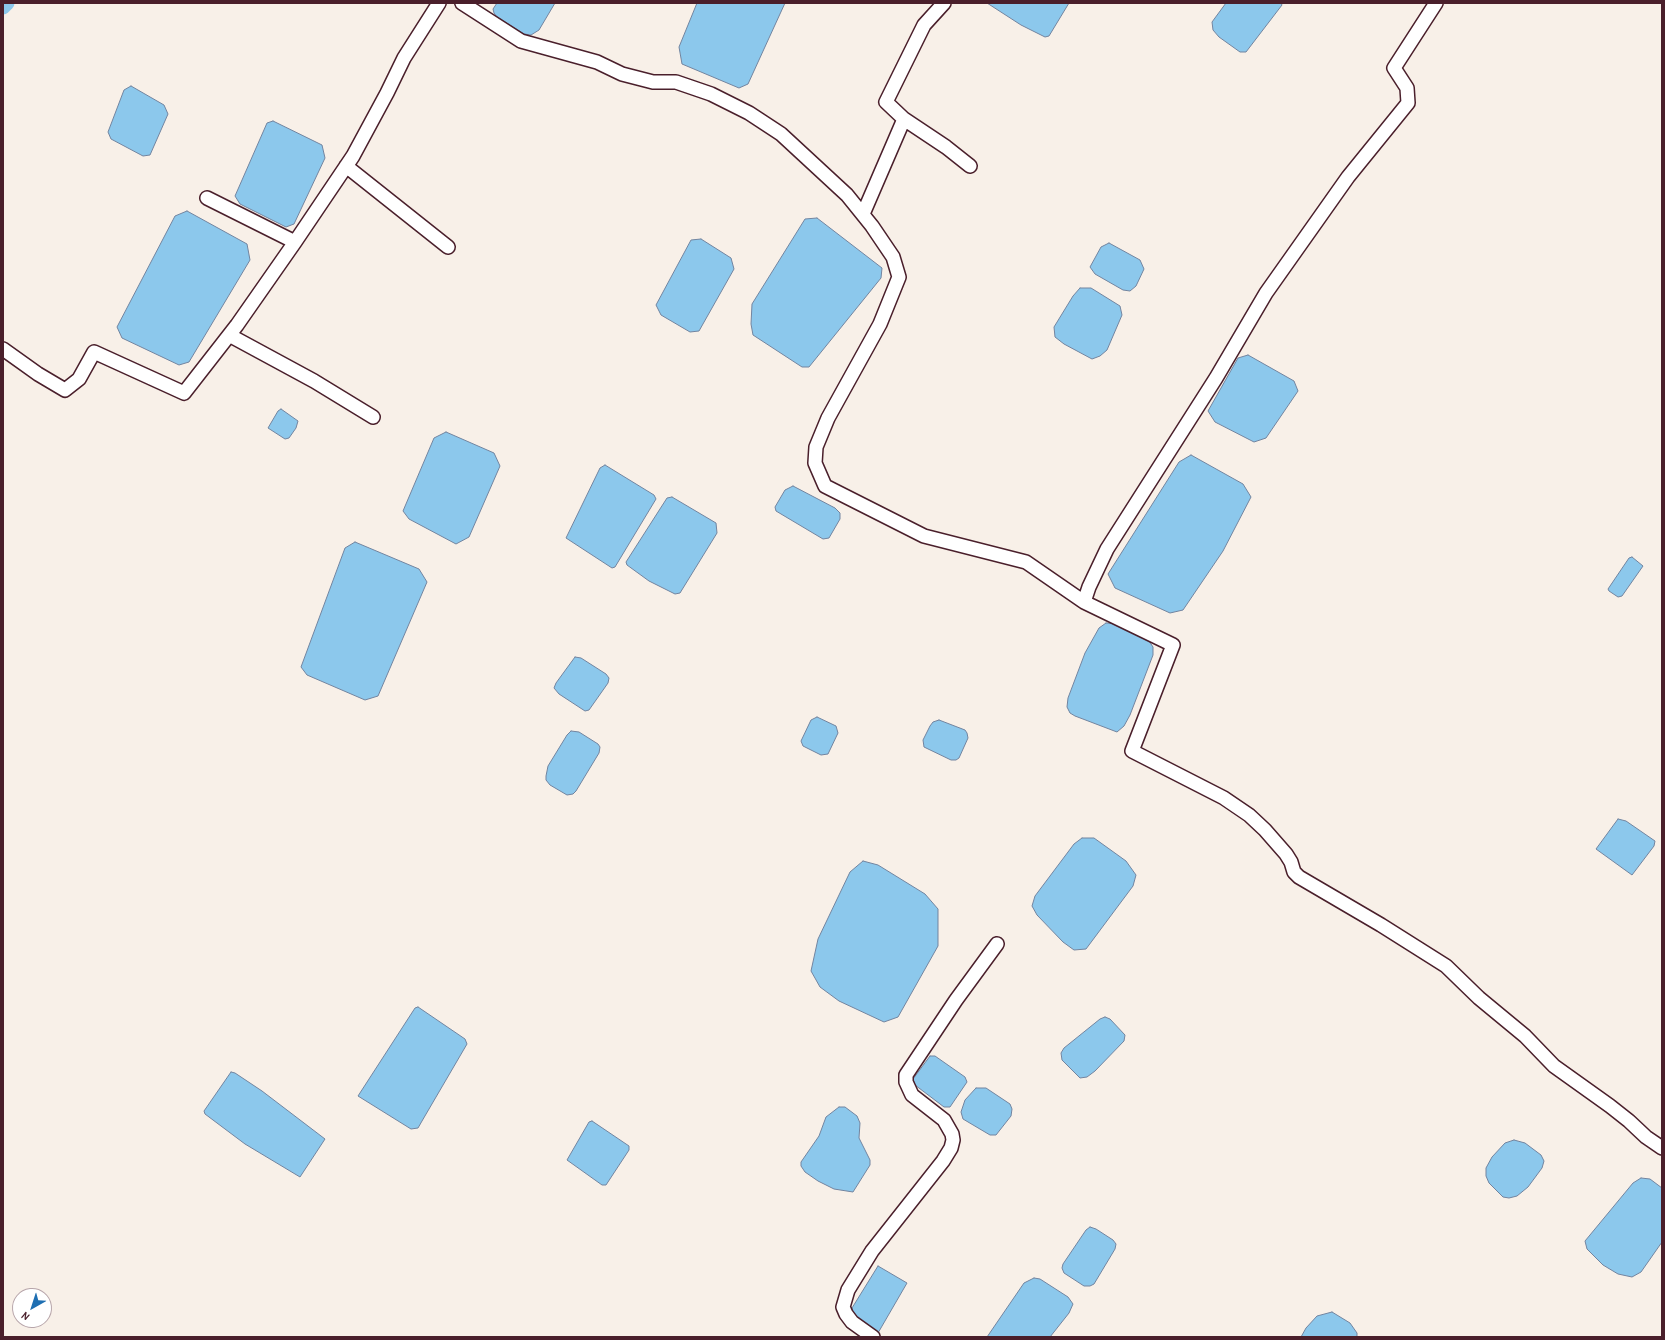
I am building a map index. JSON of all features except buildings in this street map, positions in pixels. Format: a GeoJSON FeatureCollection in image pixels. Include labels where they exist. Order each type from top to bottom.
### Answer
{"type":"FeatureCollection","features":[{"type":"Feature","properties":{"kind":"street"},"geometry":{"type":"LineString","coordinates":[[3,350],[38,374],[66,390],[79,379],[94,352],[184,393],[229,335],[295,242],[346,166],[387,93],[404,58],[440,3]]}},
{"type":"Feature","properties":{"kind":"street"},"geometry":{"type":"LineString","coordinates":[[462,3],[480,8],[521,41],[597,62],[622,74],[653,82],[676,82],[711,94],[749,113],[782,134],[803,152],[847,195],[863,214],[893,257],[899,277],[880,324],[828,418],[816,448],[815,463],[825,486],[924,536],[1026,562],[1084,602],[1173,645],[1132,751],[1224,798],[1250,815],[1286,854],[1291,862],[1294,872],[1299,877],[1381,924],[1446,966],[1479,998],[1525,1036],[1554,1066],[1610,1106],[1629,1121],[1646,1138],[1662,1148]]}},
{"type":"Feature","properties":{"kind":"street"},"geometry":{"type":"LineString","coordinates":[[944,3],[924,25],[886,102],[904,119],[946,147],[970,166]]}},
{"type":"Feature","properties":{"kind":"street"},"geometry":{"type":"LineString","coordinates":[[1084,602],[1089,587],[1107,549],[1232,352],[1266,293],[1348,177],[1408,103],[1407,88],[1394,68],[1436,3]]}},
{"type":"Feature","properties":{"kind":"street"},"geometry":{"type":"LineString","coordinates":[[863,214],[904,119]]}},
{"type":"Feature","properties":{"kind":"street"},"geometry":{"type":"LineString","coordinates":[[346,166],[448,247]]}},
{"type":"Feature","properties":{"kind":"street"},"geometry":{"type":"LineString","coordinates":[[207,198],[295,242]]}},
{"type":"Feature","properties":{"kind":"street"},"geometry":{"type":"LineString","coordinates":[[229,335],[314,381],[374,417]]}},
{"type":"Feature","properties":{"kind":"street"},"geometry":{"type":"LineString","coordinates":[[873,1337],[852,1322],[846,1314],[843,1307],[848,1290],[872,1251],[943,1161],[951,1148],[953,1140],[952,1134],[944,1120],[912,1095],[906,1082],[906,1075],[956,1000],[997,944]]}},
{"type":"Feature","properties":{"kind":"water"},"geometry":{"type":"Polygon","coordinates":[[[497,3],[555,3],[539,30],[531,35],[524,34],[497,17],[493,9],[497,3]]]}},
{"type":"Feature","properties":{"kind":"water"},"geometry":{"type":"Polygon","coordinates":[[[697,3],[785,3],[748,84],[739,88],[682,64],[679,47],[697,3]]]}},
{"type":"Feature","properties":{"kind":"water"},"geometry":{"type":"Polygon","coordinates":[[[987,3],[1069,3],[1049,36],[1045,37],[1021,25],[987,3]]]}},
{"type":"Feature","properties":{"kind":"water"},"geometry":{"type":"Polygon","coordinates":[[[1226,3],[1281,3],[1282,5],[1246,52],[1240,52],[1219,37],[1213,30],[1212,22],[1226,3]]]}},
{"type":"Feature","properties":{"kind":"water"},"geometry":{"type":"Polygon","coordinates":[[[131,86],[164,105],[168,114],[150,155],[143,156],[111,139],[108,132],[124,90],[131,86]]]}},
{"type":"Feature","properties":{"kind":"water"},"geometry":{"type":"Polygon","coordinates":[[[273,121],[322,145],[325,158],[294,224],[286,227],[240,204],[235,196],[267,123],[273,121]]]}},
{"type":"Feature","properties":{"kind":"water"},"geometry":{"type":"Polygon","coordinates":[[[187,211],[247,244],[250,260],[189,362],[179,365],[122,338],[117,327],[175,216],[187,211]]]}},
{"type":"Feature","properties":{"kind":"water"},"geometry":{"type":"Polygon","coordinates":[[[817,218],[882,268],[881,278],[809,367],[802,367],[753,335],[751,324],[752,304],[805,219],[817,218]]]}},
{"type":"Feature","properties":{"kind":"water"},"geometry":{"type":"Polygon","coordinates":[[[701,239],[731,258],[734,269],[699,331],[690,332],[661,315],[656,305],[691,240],[701,239]]]}},
{"type":"Feature","properties":{"kind":"water"},"geometry":{"type":"Polygon","coordinates":[[[1109,243],[1140,260],[1144,269],[1136,286],[1130,291],[1123,290],[1095,274],[1090,267],[1101,247],[1109,243]]]}},
{"type":"Feature","properties":{"kind":"water"},"geometry":{"type":"Polygon","coordinates":[[[1080,288],[1091,288],[1120,306],[1122,315],[1107,350],[1100,356],[1092,359],[1064,344],[1055,337],[1054,327],[1073,296],[1080,288]]]}},
{"type":"Feature","properties":{"kind":"water"},"geometry":{"type":"Polygon","coordinates":[[[1248,355],[1294,381],[1298,391],[1266,438],[1254,442],[1215,422],[1208,411],[1238,358],[1248,355]]]}},
{"type":"Feature","properties":{"kind":"water"},"geometry":{"type":"Polygon","coordinates":[[[281,409],[298,421],[296,428],[289,438],[285,439],[268,428],[278,411],[281,409]]]}},
{"type":"Feature","properties":{"kind":"water"},"geometry":{"type":"Polygon","coordinates":[[[446,432],[494,453],[500,466],[469,537],[456,544],[409,519],[403,511],[434,438],[446,432]]]}},
{"type":"Feature","properties":{"kind":"water"},"geometry":{"type":"Polygon","coordinates":[[[1191,455],[1243,484],[1251,497],[1223,551],[1183,610],[1170,613],[1115,588],[1108,574],[1179,462],[1191,455]]]}},
{"type":"Feature","properties":{"kind":"water"},"geometry":{"type":"Polygon","coordinates":[[[605,465],[654,495],[656,499],[615,567],[612,568],[566,538],[600,468],[605,465]]]}},
{"type":"Feature","properties":{"kind":"water"},"geometry":{"type":"Polygon","coordinates":[[[793,486],[835,508],[840,513],[840,519],[829,538],[823,539],[776,511],[775,507],[785,490],[793,486]]]}},
{"type":"Feature","properties":{"kind":"water"},"geometry":{"type":"Polygon","coordinates":[[[672,497],[716,523],[717,533],[680,593],[675,594],[649,581],[627,565],[626,562],[667,498],[672,497]]]}},
{"type":"Feature","properties":{"kind":"water"},"geometry":{"type":"Polygon","coordinates":[[[355,542],[419,569],[427,582],[378,696],[365,700],[307,675],[301,667],[345,548],[355,542]]]}},
{"type":"Feature","properties":{"kind":"water"},"geometry":{"type":"Polygon","coordinates":[[[1632,557],[1643,566],[1622,596],[1618,597],[1608,589],[1629,558],[1632,557]]]}},
{"type":"Feature","properties":{"kind":"water"},"geometry":{"type":"Polygon","coordinates":[[[1106,623],[1118,624],[1149,641],[1153,647],[1153,655],[1130,715],[1124,726],[1117,732],[1075,716],[1070,713],[1067,707],[1068,698],[1085,653],[1099,628],[1106,623]]]}},
{"type":"Feature","properties":{"kind":"water"},"geometry":{"type":"Polygon","coordinates":[[[575,657],[581,658],[606,674],[609,678],[608,683],[589,710],[585,711],[559,694],[554,688],[575,657]]]}},
{"type":"Feature","properties":{"kind":"water"},"geometry":{"type":"Polygon","coordinates":[[[817,717],[836,726],[838,733],[828,754],[821,755],[803,746],[801,741],[811,720],[817,717]]]}},
{"type":"Feature","properties":{"kind":"water"},"geometry":{"type":"Polygon","coordinates":[[[939,720],[965,730],[967,733],[968,738],[959,758],[956,760],[951,760],[924,747],[923,740],[930,726],[933,722],[939,720]]]}},
{"type":"Feature","properties":{"kind":"water"},"geometry":{"type":"Polygon","coordinates":[[[571,731],[579,732],[598,744],[600,747],[599,753],[576,791],[573,794],[567,795],[550,785],[546,780],[546,776],[548,766],[571,731]]]}},
{"type":"Feature","properties":{"kind":"water"},"geometry":{"type":"Polygon","coordinates":[[[1618,819],[1626,821],[1655,841],[1654,846],[1632,875],[1596,849],[1618,819]]]}},
{"type":"Feature","properties":{"kind":"water"},"geometry":{"type":"Polygon","coordinates":[[[1082,838],[1094,838],[1126,861],[1136,875],[1133,886],[1086,949],[1074,950],[1063,942],[1037,915],[1032,906],[1035,896],[1074,844],[1082,838]]]}},
{"type":"Feature","properties":{"kind":"water"},"geometry":{"type":"Polygon","coordinates":[[[863,861],[878,865],[925,894],[938,909],[938,946],[898,1017],[884,1022],[839,1001],[820,987],[811,971],[818,939],[850,872],[863,861]]]}},
{"type":"Feature","properties":{"kind":"water"},"geometry":{"type":"Polygon","coordinates":[[[418,1007],[465,1039],[467,1044],[418,1128],[411,1129],[358,1096],[415,1008],[418,1007]]]}},
{"type":"Feature","properties":{"kind":"water"},"geometry":{"type":"Polygon","coordinates":[[[1105,1017],[1110,1019],[1125,1035],[1124,1041],[1095,1071],[1087,1077],[1080,1078],[1062,1060],[1061,1053],[1064,1048],[1100,1019],[1105,1017]]]}},
{"type":"Feature","properties":{"kind":"water"},"geometry":{"type":"Polygon","coordinates":[[[930,1056],[935,1056],[965,1077],[967,1082],[950,1107],[944,1107],[915,1085],[913,1079],[930,1056]]]}},
{"type":"Feature","properties":{"kind":"water"},"geometry":{"type":"Polygon","coordinates":[[[231,1072],[235,1073],[262,1091],[325,1139],[300,1177],[245,1144],[205,1114],[204,1111],[231,1072]]]}},
{"type":"Feature","properties":{"kind":"water"},"geometry":{"type":"Polygon","coordinates":[[[976,1088],[986,1088],[1010,1104],[1012,1109],[1011,1116],[996,1135],[990,1135],[963,1119],[961,1112],[965,1100],[976,1088]]]}},
{"type":"Feature","properties":{"kind":"water"},"geometry":{"type":"Polygon","coordinates":[[[839,1107],[845,1107],[857,1116],[860,1123],[859,1138],[870,1160],[870,1165],[853,1192],[834,1189],[818,1181],[805,1172],[801,1166],[801,1162],[819,1136],[826,1117],[839,1107]]]}},
{"type":"Feature","properties":{"kind":"water"},"geometry":{"type":"Polygon","coordinates":[[[592,1121],[629,1146],[629,1150],[606,1185],[602,1185],[567,1160],[589,1122],[592,1121]]]}},
{"type":"Feature","properties":{"kind":"water"},"geometry":{"type":"Polygon","coordinates":[[[1514,1140],[1525,1143],[1541,1155],[1544,1161],[1542,1168],[1528,1187],[1517,1196],[1509,1198],[1503,1197],[1489,1183],[1486,1176],[1486,1168],[1492,1157],[1505,1143],[1514,1140]]]}},
{"type":"Feature","properties":{"kind":"water"},"geometry":{"type":"Polygon","coordinates":[[[1641,1178],[1650,1179],[1662,1188],[1662,1242],[1641,1272],[1632,1277],[1618,1274],[1603,1265],[1587,1249],[1585,1241],[1633,1183],[1641,1178]]]}},
{"type":"Feature","properties":{"kind":"water"},"geometry":{"type":"Polygon","coordinates":[[[1090,1227],[1096,1229],[1113,1240],[1116,1244],[1115,1249],[1094,1284],[1084,1286],[1064,1273],[1062,1268],[1063,1264],[1086,1230],[1090,1227]]]}},
{"type":"Feature","properties":{"kind":"water"},"geometry":{"type":"Polygon","coordinates":[[[878,1266],[907,1283],[878,1333],[859,1321],[853,1314],[852,1308],[878,1266]]]}},
{"type":"Feature","properties":{"kind":"water"},"geometry":{"type":"Polygon","coordinates":[[[1034,1278],[1040,1279],[1068,1297],[1073,1304],[1069,1313],[1050,1337],[987,1337],[1024,1283],[1034,1278]]]}},
{"type":"Feature","properties":{"kind":"water"},"geometry":{"type":"Polygon","coordinates":[[[1332,1312],[1350,1323],[1357,1333],[1357,1337],[1301,1337],[1306,1328],[1317,1316],[1332,1312]]]}},
{"type":"Feature","properties":{"kind":"waterway"},"geometry":{"type":"LineString","coordinates":[[3,7],[7,3]]}}]}
